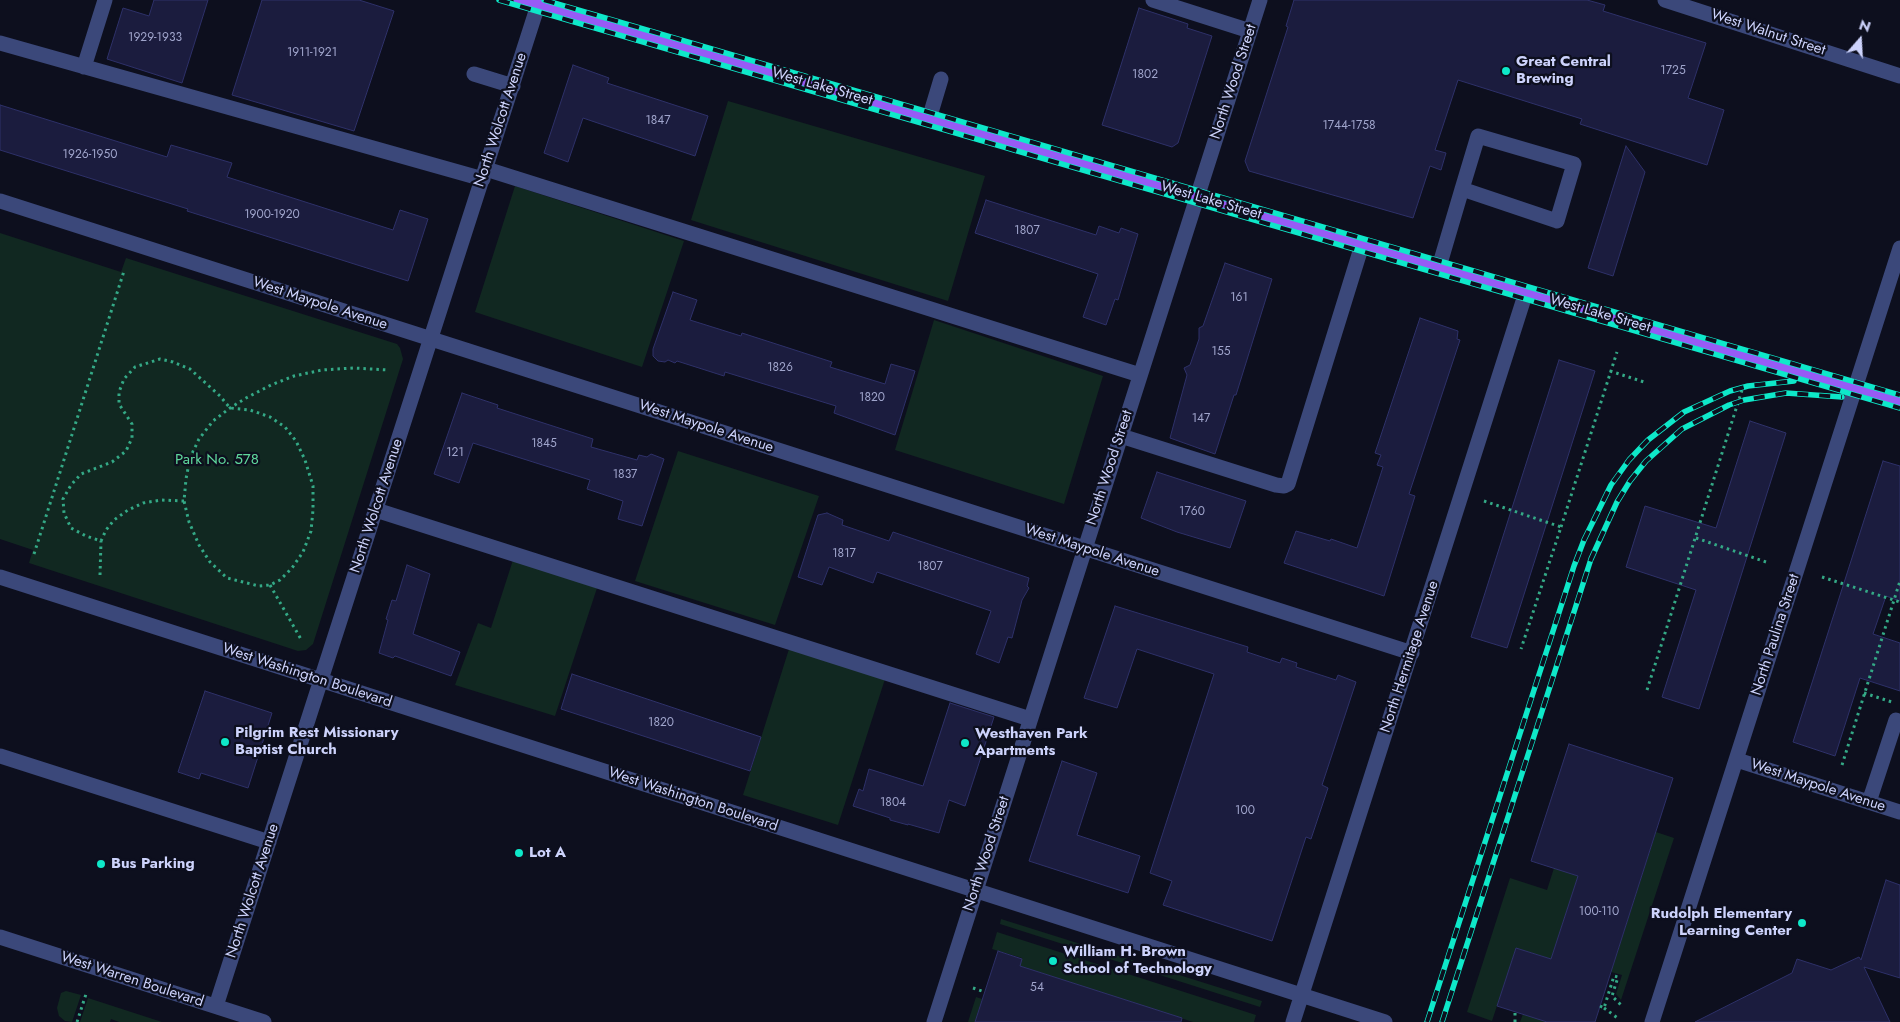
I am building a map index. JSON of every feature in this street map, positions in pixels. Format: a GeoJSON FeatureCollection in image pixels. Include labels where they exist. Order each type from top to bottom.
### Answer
{"type":"FeatureCollection","features":[{"type":"Feature","properties":{"kind":"main road","name":"West Lake Street"},"geometry":{"type":"LineString","coordinates":[[521,0],[1900,402]]}},
{"type":"Feature","properties":{"kind":"street"},"geometry":{"type":"LineString","coordinates":[[84,66],[105,0]]}},
{"type":"Feature","properties":{"kind":"street"},"geometry":{"type":"LineString","coordinates":[[1153,0],[1250,31]]}},
{"type":"Feature","properties":{"kind":"street","name":"North Wood Street"},"geometry":{"type":"LineString","coordinates":[[934,1022],[1260,0]]}},
{"type":"Feature","properties":{"kind":"street","name":"West Walnut Street"},"geometry":{"type":"LineString","coordinates":[[1665,0],[1900,76]]}},
{"type":"Feature","properties":{"kind":"street","name":"North Wolcott Avenue"},"geometry":{"type":"LineString","coordinates":[[216,1006],[538,5]]}},
{"type":"Feature","properties":{"kind":"street"},"geometry":{"type":"LineString","coordinates":[[0,43],[484,174],[1140,376]]}},
{"type":"Feature","properties":{"kind":"street"},"geometry":{"type":"LineString","coordinates":[[474,74],[513,86]]}},
{"type":"Feature","properties":{"kind":"street"},"geometry":{"type":"LineString","coordinates":[[929,119],[941,79]]}},
{"type":"Feature","properties":{"kind":"street"},"geometry":{"type":"LineString","coordinates":[[1439,267],[1462,189],[1478,136],[1574,164],[1557,220],[1462,189]]}},
{"type":"Feature","properties":{"kind":"street","name":"West Maypole Avenue"},"geometry":{"type":"LineString","coordinates":[[0,201],[1412,653]]}},
{"type":"Feature","properties":{"kind":"street"},"geometry":{"type":"LineString","coordinates":[[1121,436],[1276,485],[1284,486],[1288,484],[1362,245]]}},
{"type":"Feature","properties":{"kind":"street","name":"North Paulina Street"},"geometry":{"type":"LineString","coordinates":[[1652,1022],[1900,248]]}},
{"type":"Feature","properties":{"kind":"street","name":"North Hermitage Avenue"},"geometry":{"type":"LineString","coordinates":[[1293,1022],[1526,292]]}},
{"type":"Feature","properties":{"kind":"street"},"geometry":{"type":"LineString","coordinates":[[376,510],[1030,719]]}},
{"type":"Feature","properties":{"kind":"street","name":"West Washington Boulevard"},"geometry":{"type":"LineString","coordinates":[[0,578],[1385,1022]]}},
{"type":"Feature","properties":{"kind":"street"},"geometry":{"type":"LineString","coordinates":[[1869,802],[1896,720]]}},
{"type":"Feature","properties":{"kind":"street"},"geometry":{"type":"LineString","coordinates":[[0,756],[269,842]]}},
{"type":"Feature","properties":{"kind":"street","name":"West Maypole Avenue"},"geometry":{"type":"LineString","coordinates":[[1737,760],[1900,812]]}},
{"type":"Feature","properties":{"kind":"street","name":"West Warren Boulevard"},"geometry":{"type":"LineString","coordinates":[[0,938],[264,1022]]}},
{"type":"Feature","properties":{"kind":"path"},"geometry":{"type":"LineString","coordinates":[[34,554],[124,271]]}},
{"type":"Feature","properties":{"kind":"path"},"geometry":{"type":"LineString","coordinates":[[1521,649],[1617,352]]}},
{"type":"Feature","properties":{"kind":"path"},"geometry":{"type":"LineString","coordinates":[[102,541],[86,536],[71,528],[64,513],[63,499],[71,485],[81,474],[112,462],[126,451],[132,438],[132,424],[120,404],[119,392],[124,379],[135,367],[160,359],[190,369],[230,408],[250,410],[270,416],[285,426],[296,441],[305,460],[312,486],[313,510],[310,531],[303,552],[280,580],[270,585],[259,586],[227,578],[210,562],[199,545],[189,522],[184,501],[186,478],[190,458],[199,439],[213,421],[230,408],[271,385],[294,376],[322,370],[353,368],[388,370]]}},
{"type":"Feature","properties":{"kind":"path"},"geometry":{"type":"LineString","coordinates":[[1610,371],[1644,382]]}},
{"type":"Feature","properties":{"kind":"path"},"geometry":{"type":"LineString","coordinates":[[1647,690],[1742,390]]}},
{"type":"Feature","properties":{"kind":"path"},"geometry":{"type":"LineString","coordinates":[[100,575],[102,541],[106,530],[114,520],[128,510],[143,503],[161,500],[184,501]]}},
{"type":"Feature","properties":{"kind":"path"},"geometry":{"type":"LineString","coordinates":[[1484,501],[1561,526]]}},
{"type":"Feature","properties":{"kind":"path"},"geometry":{"type":"LineString","coordinates":[[1696,538],[1769,563]]}},
{"type":"Feature","properties":{"kind":"path"},"geometry":{"type":"LineString","coordinates":[[1822,577],[1900,602]]}},
{"type":"Feature","properties":{"kind":"path"},"geometry":{"type":"LineString","coordinates":[[1842,765],[1900,581]]}},
{"type":"Feature","properties":{"kind":"path"},"geometry":{"type":"LineString","coordinates":[[270,585],[302,641]]}},
{"type":"Feature","properties":{"kind":"path"},"geometry":{"type":"LineString","coordinates":[[1864,693],[1900,704]]}},
{"type":"Feature","properties":{"kind":"path"},"geometry":{"type":"LineString","coordinates":[[1619,1020],[1602,1007],[1614,976],[1618,977],[1612,996],[1623,1007]]}},
{"type":"Feature","properties":{"kind":"path"},"geometry":{"type":"LineString","coordinates":[[973,988],[985,992]]}},
{"type":"Feature","properties":{"kind":"path"},"geometry":{"type":"LineString","coordinates":[[77,1022],[86,994]]}},
{"type":"Feature","properties":{"kind":"path"},"geometry":{"type":"LineString","coordinates":[[1515,1012],[1515,1022]]}},
{"type":"Feature","properties":{"kind":"green space"},"geometry":{"type":"Polygon","coordinates":[[[728,101],[985,176],[948,301],[691,220],[728,101]]]}},
{"type":"Feature","properties":{"kind":"green space"},"geometry":{"type":"Polygon","coordinates":[[[515,186],[684,241],[642,367],[475,312],[515,186]]]}},
{"type":"Feature","properties":{"kind":"green space","name":"Park No. 578"},"geometry":{"type":"Polygon","coordinates":[[[0,233],[121,272],[126,258],[397,344],[400,348],[403,359],[313,644],[306,650],[298,651],[29,563],[33,550],[0,539],[0,233]]]}},
{"type":"Feature","properties":{"kind":"green space"},"geometry":{"type":"Polygon","coordinates":[[[934,320],[1103,376],[1064,504],[895,450],[934,320]]]}},
{"type":"Feature","properties":{"kind":"green space"},"geometry":{"type":"Polygon","coordinates":[[[678,451],[819,496],[775,625],[635,581],[678,451]]]}},
{"type":"Feature","properties":{"kind":"green space"},"geometry":{"type":"Polygon","coordinates":[[[513,560],[597,588],[555,716],[455,685],[478,623],[491,628],[513,560]]]}},
{"type":"Feature","properties":{"kind":"green space"},"geometry":{"type":"Polygon","coordinates":[[[789,649],[885,679],[838,825],[743,795],[789,649]]]}},
{"type":"Feature","properties":{"kind":"green space"},"geometry":{"type":"Polygon","coordinates":[[[1656,832],[1674,838],[1621,1000],[1616,994],[1622,975],[1611,972],[1656,832]]]}},
{"type":"Feature","properties":{"kind":"green space"},"geometry":{"type":"Polygon","coordinates":[[[1554,868],[1578,876],[1551,959],[1516,948],[1492,1021],[1467,1012],[1510,878],[1547,890],[1554,868]]]}},
{"type":"Feature","properties":{"kind":"green space"},"geometry":{"type":"Polygon","coordinates":[[[1001,919],[1262,1001],[1260,1007],[1000,924],[1001,919]]]}},
{"type":"Feature","properties":{"kind":"green space"},"geometry":{"type":"Polygon","coordinates":[[[997,932],[1256,1015],[1254,1022],[1193,1022],[1020,966],[1022,958],[992,949],[997,932]]]}},
{"type":"Feature","properties":{"kind":"green space"},"geometry":{"type":"Polygon","coordinates":[[[66,991],[81,995],[72,1022],[65,1021],[59,1016],[57,1008],[61,993],[66,991]]]}},
{"type":"Feature","properties":{"kind":"green space"},"geometry":{"type":"Polygon","coordinates":[[[976,997],[982,999],[975,1022],[968,1022],[976,997]]]}},
{"type":"Feature","properties":{"kind":"green space"},"geometry":{"type":"Polygon","coordinates":[[[88,998],[162,1022],[119,1022],[111,1019],[110,1022],[80,1022],[88,998]]]}},
{"type":"Feature","properties":{"kind":"green space"},"geometry":{"type":"Polygon","coordinates":[[[1523,1014],[1547,1022],[1520,1022],[1523,1014]]]}},
{"type":"Feature","properties":{"kind":"building"},"geometry":{"type":"Polygon","coordinates":[[[154,0],[208,0],[182,83],[107,59],[123,8],[149,16],[154,0]]]}},
{"type":"Feature","properties":{"kind":"building"},"geometry":{"type":"Polygon","coordinates":[[[262,0],[359,0],[394,11],[354,131],[232,95],[262,0]]]}},
{"type":"Feature","properties":{"kind":"building"},"geometry":{"type":"Polygon","coordinates":[[[1294,0],[1587,0],[1605,5],[1603,11],[1706,43],[1688,98],[1724,110],[1707,165],[1580,124],[1582,119],[1458,80],[1435,150],[1446,153],[1441,170],[1430,166],[1413,218],[1249,171],[1245,161],[1288,27],[1286,26],[1294,0]]]}},
{"type":"Feature","properties":{"kind":"building"},"geometry":{"type":"Polygon","coordinates":[[[1139,8],[1188,24],[1187,28],[1212,36],[1178,143],[1172,147],[1102,125],[1139,8]]]}},
{"type":"Feature","properties":{"kind":"building"},"geometry":{"type":"Polygon","coordinates":[[[573,65],[609,78],[607,83],[708,116],[695,156],[583,118],[568,162],[544,153],[573,65]]]}},
{"type":"Feature","properties":{"kind":"building"},"geometry":{"type":"Polygon","coordinates":[[[0,105],[167,157],[171,145],[232,163],[227,177],[393,230],[400,210],[428,219],[408,281],[0,150],[0,105]]]}},
{"type":"Feature","properties":{"kind":"building"},"geometry":{"type":"Polygon","coordinates":[[[1626,146],[1645,172],[1613,276],[1588,268],[1626,146]]]}},
{"type":"Feature","properties":{"kind":"building"},"geometry":{"type":"Polygon","coordinates":[[[986,200],[1096,235],[1099,226],[1119,233],[1121,228],[1138,234],[1118,300],[1115,299],[1106,325],[1083,317],[1098,274],[975,233],[986,200]]]}},
{"type":"Feature","properties":{"kind":"building"},"geometry":{"type":"Polygon","coordinates":[[[1225,263],[1272,279],[1236,395],[1234,395],[1215,454],[1170,438],[1187,375],[1184,368],[1190,365],[1199,339],[1199,328],[1203,326],[1225,263]]]}},
{"type":"Feature","properties":{"kind":"building"},"geometry":{"type":"Polygon","coordinates":[[[673,292],[697,300],[690,320],[741,336],[742,333],[832,362],[830,367],[885,384],[891,364],[915,371],[895,435],[834,413],[836,406],[725,372],[724,376],[677,361],[675,363],[668,360],[665,362],[658,361],[653,356],[653,349],[673,292]]]}},
{"type":"Feature","properties":{"kind":"building"},"geometry":{"type":"Polygon","coordinates":[[[1420,318],[1458,331],[1457,339],[1460,340],[1409,494],[1415,496],[1384,596],[1284,563],[1296,531],[1330,541],[1331,539],[1357,548],[1383,467],[1377,465],[1381,455],[1375,453],[1420,318]]]}},
{"type":"Feature","properties":{"kind":"building"},"geometry":{"type":"Polygon","coordinates":[[[1559,360],[1595,371],[1507,648],[1471,637],[1559,360]]]}},
{"type":"Feature","properties":{"kind":"building"},"geometry":{"type":"Polygon","coordinates":[[[462,393],[498,405],[497,408],[593,439],[591,447],[637,460],[639,455],[647,457],[651,454],[664,459],[642,526],[618,519],[623,501],[587,489],[590,480],[473,443],[459,483],[434,474],[462,393]]]}},
{"type":"Feature","properties":{"kind":"building"},"geometry":{"type":"Polygon","coordinates":[[[1750,421],[1786,433],[1699,709],[1662,697],[1696,590],[1626,567],[1645,506],[1716,528],[1750,421]]]}},
{"type":"Feature","properties":{"kind":"building"},"geometry":{"type":"Polygon","coordinates":[[[1883,461],[1900,466],[1900,601],[1886,596],[1873,634],[1900,643],[1900,691],[1860,678],[1835,756],[1793,742],[1883,461]]]}},
{"type":"Feature","properties":{"kind":"building"},"geometry":{"type":"Polygon","coordinates":[[[1157,472],[1246,501],[1230,548],[1177,532],[1141,518],[1157,472]]]}},
{"type":"Feature","properties":{"kind":"building"},"geometry":{"type":"Polygon","coordinates":[[[827,513],[843,520],[842,525],[889,541],[893,532],[1029,578],[1027,586],[1029,588],[1022,600],[1012,638],[1008,637],[999,663],[976,654],[991,611],[877,572],[873,583],[829,567],[822,585],[798,577],[818,515],[827,513]]]}},
{"type":"Feature","properties":{"kind":"building"},"geometry":{"type":"Polygon","coordinates":[[[407,565],[430,574],[413,634],[460,652],[451,676],[395,656],[393,658],[379,653],[392,600],[396,601],[407,565]]]}},
{"type":"Feature","properties":{"kind":"building"},"geometry":{"type":"Polygon","coordinates":[[[1115,606],[1248,647],[1247,652],[1280,663],[1282,658],[1297,663],[1296,667],[1336,680],[1338,675],[1356,682],[1322,785],[1328,788],[1311,839],[1306,837],[1272,941],[1163,905],[1172,881],[1150,873],[1214,674],[1137,649],[1117,708],[1084,698],[1115,606]]]}},
{"type":"Feature","properties":{"kind":"building"},"geometry":{"type":"Polygon","coordinates":[[[572,674],[761,737],[750,771],[561,709],[572,674]]]}},
{"type":"Feature","properties":{"kind":"building","name":"Pilgrim Rest Missionary Baptist Church"},"geometry":{"type":"Polygon","coordinates":[[[205,691],[272,713],[248,788],[201,773],[199,779],[178,772],[205,691]]]}},
{"type":"Feature","properties":{"kind":"building"},"geometry":{"type":"Polygon","coordinates":[[[950,703],[994,717],[965,806],[949,800],[939,833],[890,820],[890,818],[853,806],[859,789],[863,791],[869,769],[923,786],[950,703]]]}},
{"type":"Feature","properties":{"kind":"building"},"geometry":{"type":"Polygon","coordinates":[[[1569,744],[1673,778],[1595,1022],[1547,1022],[1497,1006],[1516,948],[1551,959],[1578,876],[1531,861],[1569,744]]]}},
{"type":"Feature","properties":{"kind":"building"},"geometry":{"type":"Polygon","coordinates":[[[1062,761],[1097,773],[1077,835],[1140,856],[1128,893],[1029,861],[1062,761]]]}},
{"type":"Feature","properties":{"kind":"building"},"geometry":{"type":"Polygon","coordinates":[[[1886,880],[1900,885],[1900,978],[1864,967],[1890,1022],[1695,1022],[1792,973],[1797,959],[1831,970],[1859,957],[1861,960],[1886,880]]]}},
{"type":"Feature","properties":{"kind":"building"},"geometry":{"type":"Polygon","coordinates":[[[998,951],[1022,959],[1020,966],[1182,1018],[1181,1022],[975,1022],[998,951]]]}},
{"type":"Feature","properties":{"kind":"railway"},"geometry":{"type":"LineString","coordinates":[[499,0],[1900,408]]}},
{"type":"Feature","properties":{"kind":"railway"},"geometry":{"type":"LineString","coordinates":[[544,0],[1900,395]]}},
{"type":"Feature","properties":{"kind":"railway"},"geometry":{"type":"LineString","coordinates":[[1427,1022],[1574,566],[1584,540],[1611,485],[1629,460],[1648,440],[1684,412],[1730,391],[1748,386],[1794,381]]}},
{"type":"Feature","properties":{"kind":"railway"},"geometry":{"type":"LineString","coordinates":[[1442,1022],[1591,559],[1617,502],[1630,481],[1646,461],[1682,429],[1729,405],[1744,400],[1786,393],[1842,397]]}},
{"type":"Feature","properties":{"kind":"place","name":"Great Central Brewing"},"geometry":{"type":"Point","coordinates":[1506,71]}},
{"type":"Feature","properties":{"kind":"place","name":"Pilgrim Rest Missionary Baptist Church"},"geometry":{"type":"Point","coordinates":[225,742]}},
{"type":"Feature","properties":{"kind":"place","name":"Westhaven Park Apartments"},"geometry":{"type":"Point","coordinates":[965,743]}},
{"type":"Feature","properties":{"kind":"place","name":"Lot A"},"geometry":{"type":"Point","coordinates":[519,853]}},
{"type":"Feature","properties":{"kind":"place","name":"Bus Parking"},"geometry":{"type":"Point","coordinates":[101,864]}},
{"type":"Feature","properties":{"kind":"place","name":"Rudolph Elementary Learning Center"},"geometry":{"type":"Point","coordinates":[1802,923]}},
{"type":"Feature","properties":{"kind":"place","name":"William H. Brown School of Technology"},"geometry":{"type":"Point","coordinates":[1053,961]}}]}
